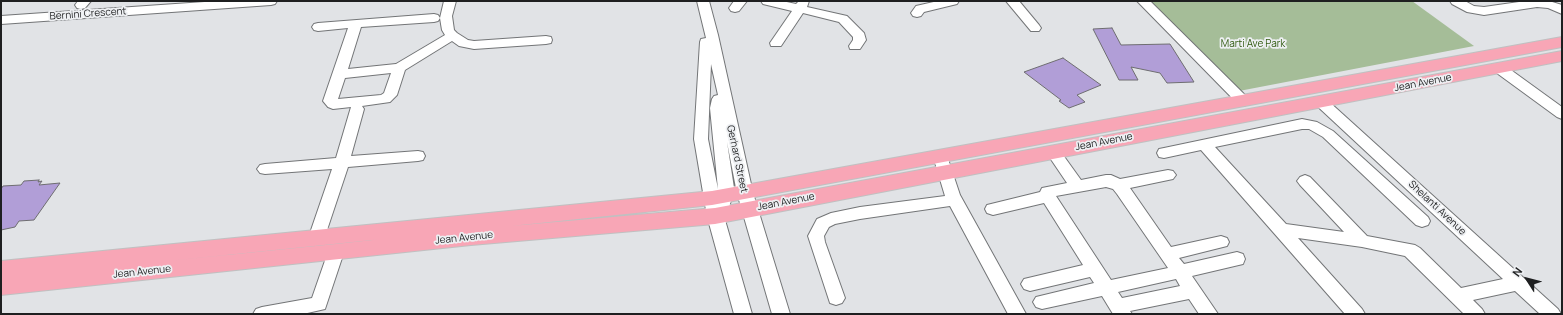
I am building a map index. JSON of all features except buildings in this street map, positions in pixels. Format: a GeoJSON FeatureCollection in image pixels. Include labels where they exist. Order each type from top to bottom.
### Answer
{"type":"FeatureCollection","features":[{"type":"Feature","properties":{"kind":"main road","name":"Jean Avenue"},"geometry":{"type":"LineString","coordinates":[[1,286],[448,240],[729,202],[943,164],[1243,101],[1562,42]]}},
{"type":"Feature","properties":{"kind":"main road","name":"Jean Avenue"},"geometry":{"type":"LineString","coordinates":[[943,164],[1053,152],[1562,56]]}},
{"type":"Feature","properties":{"kind":"main road","name":"Jean Avenue"},"geometry":{"type":"LineString","coordinates":[[1,268],[317,236],[729,202]]}},
{"type":"Feature","properties":{"kind":"main road"},"geometry":{"type":"LineString","coordinates":[[277,241],[288,246],[298,246],[434,233],[444,234],[448,240]]}},
{"type":"Feature","properties":{"kind":"street"},"geometry":{"type":"LineString","coordinates":[[85,1],[81,5],[137,4]]}},
{"type":"Feature","properties":{"kind":"street","name":"Bernini Crescent"},"geometry":{"type":"LineString","coordinates":[[1,20],[137,4],[271,1]]}},
{"type":"Feature","properties":{"kind":"street"},"geometry":{"type":"LineString","coordinates":[[450,1],[446,24],[452,36],[464,43],[474,45],[546,40]]}},
{"type":"Feature","properties":{"kind":"street"},"geometry":{"type":"LineString","coordinates":[[702,1],[712,35],[721,82],[717,108],[720,146],[744,314]]}},
{"type":"Feature","properties":{"kind":"street"},"geometry":{"type":"LineString","coordinates":[[702,1],[706,35],[706,70],[701,139],[781,314]]}},
{"type":"Feature","properties":{"kind":"street"},"geometry":{"type":"LineString","coordinates":[[767,1],[802,5],[846,21],[860,38],[855,46]]}},
{"type":"Feature","properties":{"kind":"street"},"geometry":{"type":"LineString","coordinates":[[917,13],[920,9],[953,1]]}},
{"type":"Feature","properties":{"kind":"street"},"geometry":{"type":"LineString","coordinates":[[1143,1],[1243,101]]}},
{"type":"Feature","properties":{"kind":"street"},"geometry":{"type":"LineString","coordinates":[[1456,1],[1471,8],[1484,10],[1537,3],[1551,5],[1562,10]]}},
{"type":"Feature","properties":{"kind":"street"},"geometry":{"type":"LineString","coordinates":[[1016,3],[1035,28]]}},
{"type":"Feature","properties":{"kind":"street"},"geometry":{"type":"LineString","coordinates":[[776,43],[802,5]]}},
{"type":"Feature","properties":{"kind":"street"},"geometry":{"type":"LineString","coordinates":[[318,27],[434,18]]}},
{"type":"Feature","properties":{"kind":"street"},"geometry":{"type":"LineString","coordinates":[[356,24],[330,101],[333,104],[385,99],[390,95],[399,68]]}},
{"type":"Feature","properties":{"kind":"street"},"geometry":{"type":"LineString","coordinates":[[340,74],[399,68],[452,36]]}},
{"type":"Feature","properties":{"kind":"street"},"geometry":{"type":"LineString","coordinates":[[1500,68],[1562,114]]}},
{"type":"Feature","properties":{"kind":"street","name":"Shelanti Avenue"},"geometry":{"type":"LineString","coordinates":[[1321,102],[1552,314]]}},
{"type":"Feature","properties":{"kind":"street"},"geometry":{"type":"LineString","coordinates":[[317,236],[342,162],[357,109]]}},
{"type":"Feature","properties":{"kind":"street"},"geometry":{"type":"LineString","coordinates":[[1164,153],[1302,124],[1312,125],[1328,134],[1422,221]]}},
{"type":"Feature","properties":{"kind":"street"},"geometry":{"type":"LineString","coordinates":[[1205,145],[1356,314]]}},
{"type":"Feature","properties":{"kind":"street"},"geometry":{"type":"LineString","coordinates":[[1053,152],[1077,186]]}},
{"type":"Feature","properties":{"kind":"street"},"geometry":{"type":"LineString","coordinates":[[265,169],[418,156]]}},
{"type":"Feature","properties":{"kind":"street"},"geometry":{"type":"LineString","coordinates":[[943,164],[949,188],[954,200],[1017,314]]}},
{"type":"Feature","properties":{"kind":"street"},"geometry":{"type":"LineString","coordinates":[[1118,185],[1168,175]]}},
{"type":"Feature","properties":{"kind":"street"},"geometry":{"type":"LineString","coordinates":[[1193,291],[1121,310],[1047,193],[1050,191],[1108,181],[1118,185],[1180,271],[1209,314]]}},
{"type":"Feature","properties":{"kind":"street"},"geometry":{"type":"LineString","coordinates":[[1305,181],[1362,241]]}},
{"type":"Feature","properties":{"kind":"street"},"geometry":{"type":"LineString","coordinates":[[992,209],[1048,196]]}},
{"type":"Feature","properties":{"kind":"street"},"geometry":{"type":"LineString","coordinates":[[836,298],[817,242],[816,236],[823,223],[831,219],[860,212],[954,200]]}},
{"type":"Feature","properties":{"kind":"street"},"geometry":{"type":"LineString","coordinates":[[1282,230],[1362,241],[1400,248],[1412,252],[1476,314]]}},
{"type":"Feature","properties":{"kind":"street"},"geometry":{"type":"LineString","coordinates":[[1167,254],[1221,242]]}},
{"type":"Feature","properties":{"kind":"street"},"geometry":{"type":"LineString","coordinates":[[265,314],[319,304],[336,252]]}},
{"type":"Feature","properties":{"kind":"street"},"geometry":{"type":"LineString","coordinates":[[1042,302],[1237,259]]}},
{"type":"Feature","properties":{"kind":"street"},"geometry":{"type":"LineString","coordinates":[[1030,284],[1094,269]]}},
{"type":"Feature","properties":{"kind":"street"},"geometry":{"type":"LineString","coordinates":[[1458,296],[1518,283]]}},
{"type":"Feature","properties":{"kind":"green space","name":"Marti Ave Park"},"geometry":{"type":"Polygon","coordinates":[[[1147,1],[1412,1],[1474,46],[1239,91],[1147,1]]]}}]}
